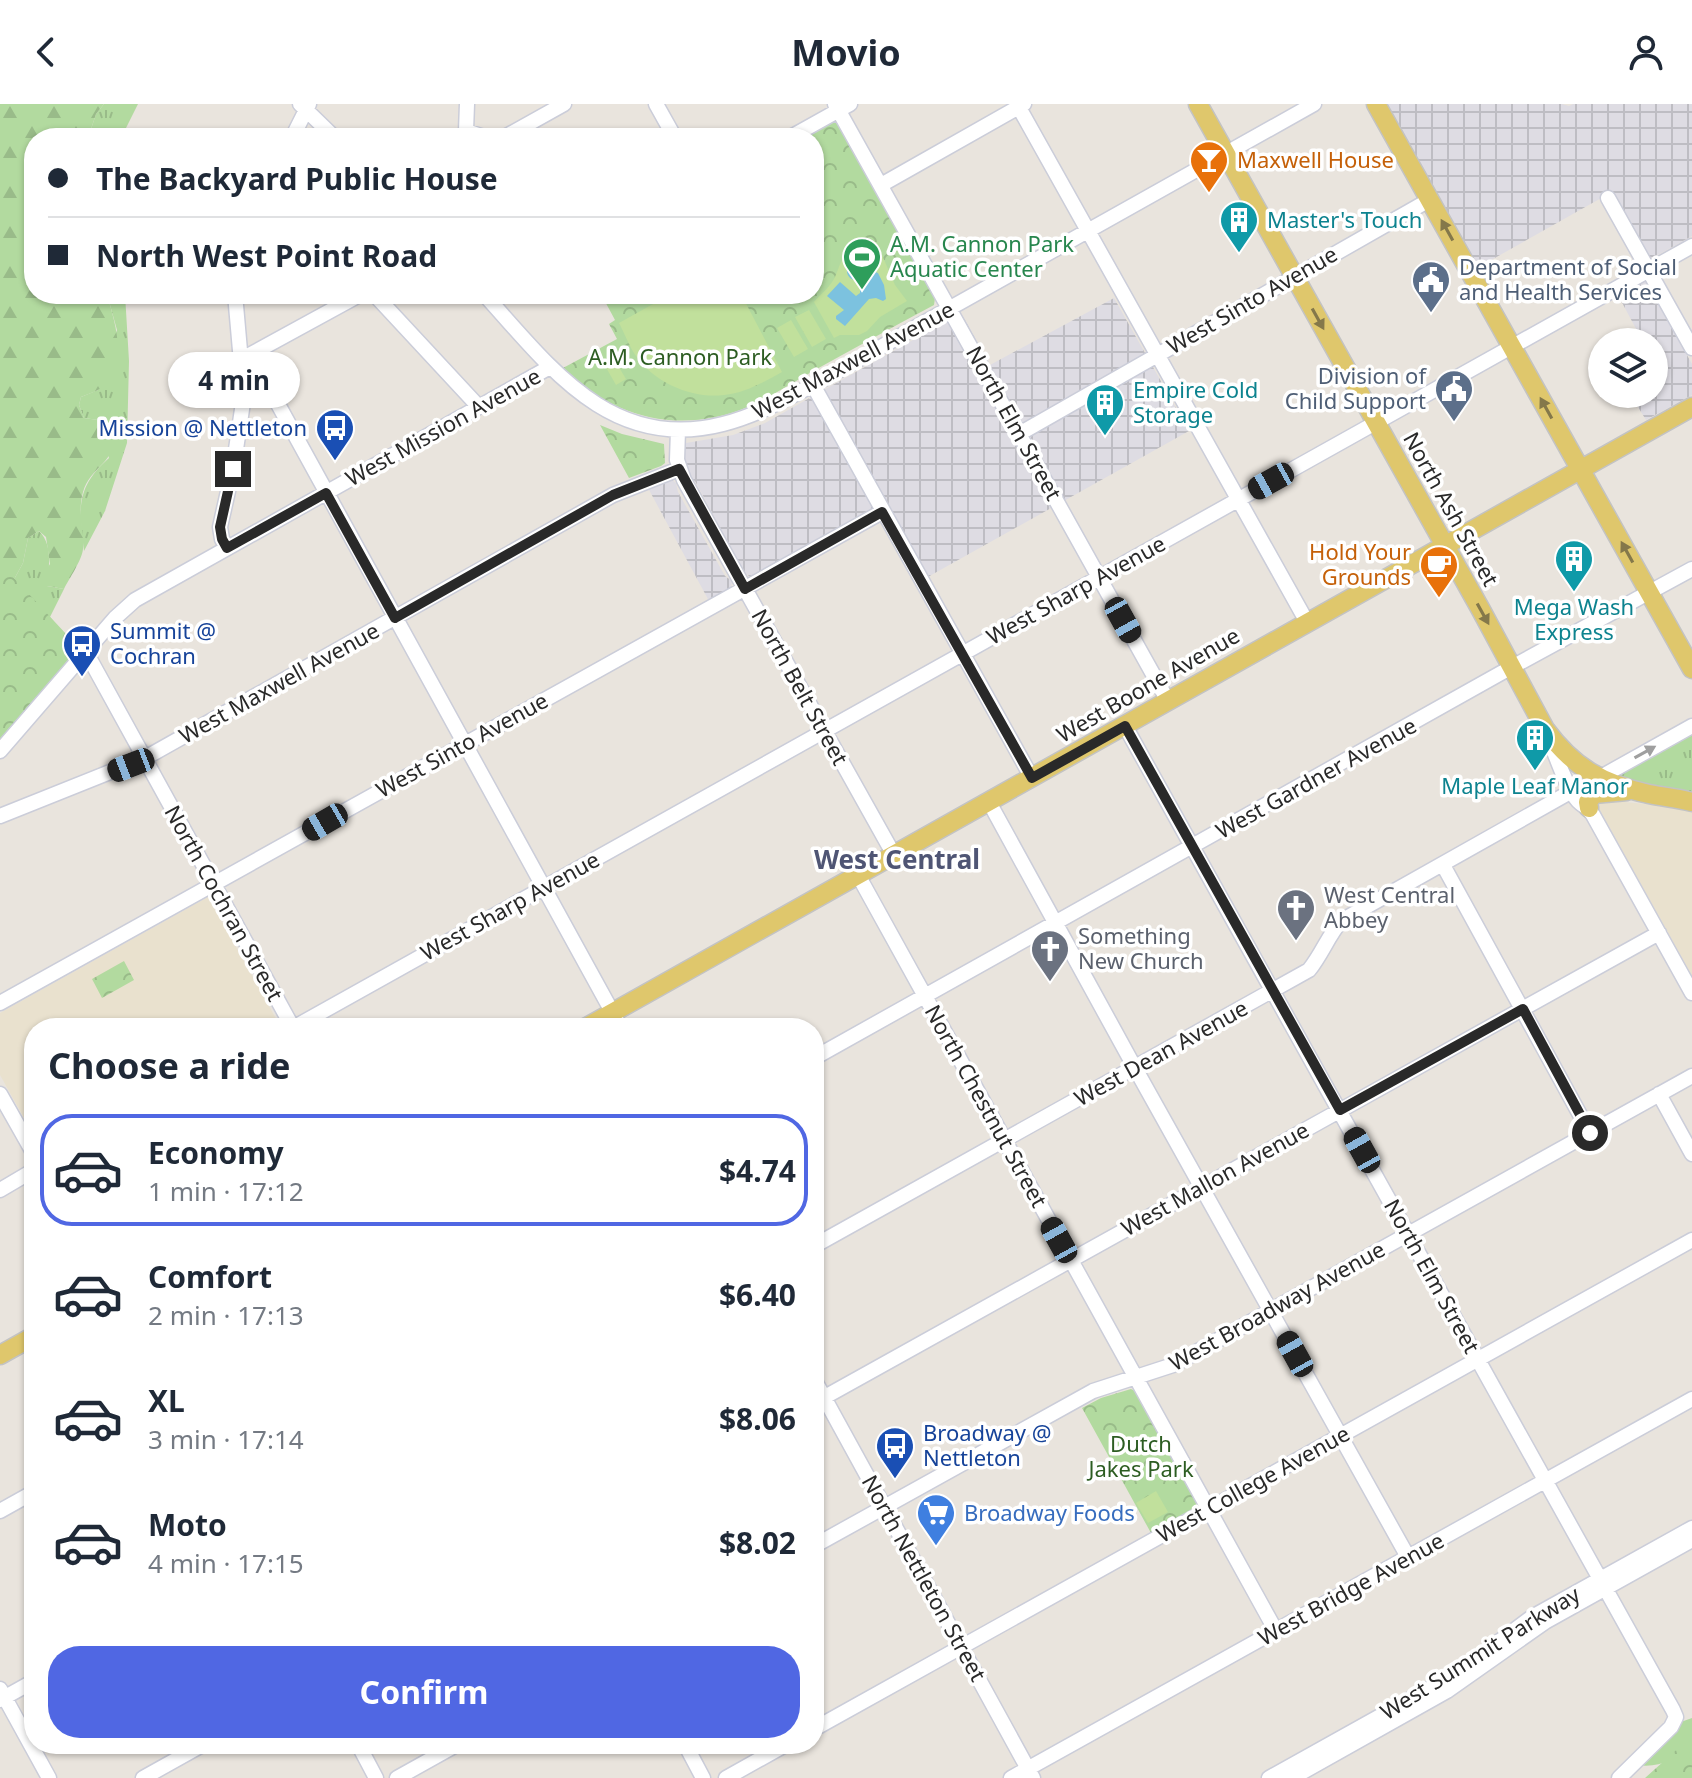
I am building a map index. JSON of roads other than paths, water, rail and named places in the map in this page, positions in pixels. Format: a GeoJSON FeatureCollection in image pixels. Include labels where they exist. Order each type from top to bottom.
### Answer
{"type":"FeatureCollection","features":[{"type":"Feature","properties":{"kind":"main road","name":"North Ash Street"},"geometry":{"type":"LineString","coordinates":[[1198,104],[1545,729],[1572,760],[1594,793]]}},
{"type":"Feature","properties":{"kind":"main road"},"geometry":{"type":"LineString","coordinates":[[1376,104],[1692,669]]}},
{"type":"Feature","properties":{"kind":"main road","name":"West Boone Avenue"},"geometry":{"type":"LineString","coordinates":[[620,1018],[858,875],[1692,407]]}},
{"type":"Feature","properties":{"kind":"main road"},"geometry":{"type":"LineString","coordinates":[[1594,793],[1618,787],[1692,802]]}},
{"type":"Feature","properties":{"kind":"main road"},"geometry":{"type":"LineString","coordinates":[[0,1355],[24,1342]]}},
{"type":"Feature","properties":{"kind":"street"},"geometry":{"type":"LineString","coordinates":[[464,128],[467,104]]}},
{"type":"Feature","properties":{"kind":"street"},"geometry":{"type":"LineString","coordinates":[[521,128],[564,104]]}},
{"type":"Feature","properties":{"kind":"street"},"geometry":{"type":"LineString","coordinates":[[656,104],[669,128]]}},
{"type":"Feature","properties":{"kind":"street","name":"West Maxwell Avenue"},"geometry":{"type":"LineString","coordinates":[[493,304],[568,384],[609,413],[650,426],[678,430],[721,425],[766,409],[813,385],[1314,104]]}},
{"type":"Feature","properties":{"kind":"street"},"geometry":{"type":"LineString","coordinates":[[881,185],[1020,105],[1307,622]]}},
{"type":"Feature","properties":{"kind":"street"},"geometry":{"type":"LineString","coordinates":[[296,128],[305,106],[326,128]]}},
{"type":"Feature","properties":{"kind":"street"},"geometry":{"type":"LineString","coordinates":[[806,128],[842,106]]}},
{"type":"Feature","properties":{"kind":"street","name":"North Elm Street"},"geometry":{"type":"LineString","coordinates":[[842,106],[881,185],[1168,701]]}},
{"type":"Feature","properties":{"kind":"street"},"geometry":{"type":"LineString","coordinates":[[1608,198],[1692,348]]}},
{"type":"Feature","properties":{"kind":"street","name":"West Sinto Avenue"},"geometry":{"type":"LineString","coordinates":[[1019,434],[1431,199]]}},
{"type":"Feature","properties":{"kind":"street","name":"West Sharp Avenue"},"geometry":{"type":"LineString","coordinates":[[311,1018],[1692,246]]}},
{"type":"Feature","properties":{"kind":"street"},"geometry":{"type":"LineString","coordinates":[[227,548],[220,527],[244,396],[245,358],[237,304]]}},
{"type":"Feature","properties":{"kind":"street"},"geometry":{"type":"LineString","coordinates":[[245,358],[343,304]]}},
{"type":"Feature","properties":{"kind":"street"},"geometry":{"type":"LineString","coordinates":[[383,304],[479,407]]}},
{"type":"Feature","properties":{"kind":"street"},"geometry":{"type":"LineString","coordinates":[[245,358],[326,493],[616,1018]]}},
{"type":"Feature","properties":{"kind":"street","name":"West Mission Avenue"},"geometry":{"type":"LineString","coordinates":[[0,751],[115,618],[135,600],[550,367]]}},
{"type":"Feature","properties":{"kind":"street"},"geometry":{"type":"LineString","coordinates":[[813,385],[1032,778]]}},
{"type":"Feature","properties":{"kind":"street","name":"North Belt Street"},"geometry":{"type":"LineString","coordinates":[[678,430],[676,455],[679,469],[894,855]]}},
{"type":"Feature","properties":{"kind":"street","name":"West Maxwell Avenue"},"geometry":{"type":"LineString","coordinates":[[0,816],[145,758],[613,495],[679,469]]}},
{"type":"Feature","properties":{"kind":"street","name":"West Sinto Avenue"},"geometry":{"type":"LineString","coordinates":[[0,1003],[882,512]]}},
{"type":"Feature","properties":{"kind":"street","name":"West Gardner Avenue"},"geometry":{"type":"LineString","coordinates":[[824,1052],[1692,569]]}},
{"type":"Feature","properties":{"kind":"street","name":"North Cochran Street"},"geometry":{"type":"LineString","coordinates":[[86,652],[287,1018]]}},
{"type":"Feature","properties":{"kind":"street","name":"North Elm Street"},"geometry":{"type":"LineString","coordinates":[[1125,726],[1675,1715],[1674,1723],[1619,1778]]}},
{"type":"Feature","properties":{"kind":"street"},"geometry":{"type":"LineString","coordinates":[[1594,793],[1692,726]]}},
{"type":"Feature","properties":{"kind":"street","name":"North Ash Street"},"geometry":{"type":"LineString","coordinates":[[1545,729],[1578,801],[1594,793],[1659,933],[1692,993]]}},
{"type":"Feature","properties":{"kind":"street","name":"West Dean Avenue"},"geometry":{"type":"LineString","coordinates":[[824,1240],[1309,970],[1341,921],[1572,791]]}},
{"type":"Feature","properties":{"kind":"street"},"geometry":{"type":"LineString","coordinates":[[989,802],[1408,1557]]}},
{"type":"Feature","properties":{"kind":"street"},"geometry":{"type":"LineString","coordinates":[[1443,865],[1590,1133]]}},
{"type":"Feature","properties":{"kind":"street","name":"North Chestnut Street"},"geometry":{"type":"LineString","coordinates":[[858,875],[1276,1631]]}},
{"type":"Feature","properties":{"kind":"street","name":"West Mallon Avenue"},"geometry":{"type":"LineString","coordinates":[[824,1397],[1659,933]]}},
{"type":"Feature","properties":{"kind":"street","name":"West Broadway Avenue"},"geometry":{"type":"LineString","coordinates":[[824,1540],[1093,1391],[1173,1365],[1692,1076]]}},
{"type":"Feature","properties":{"kind":"street"},"geometry":{"type":"LineString","coordinates":[[0,1094],[24,1136]]}},
{"type":"Feature","properties":{"kind":"street"},"geometry":{"type":"LineString","coordinates":[[1659,1094],[1692,1154]]}},
{"type":"Feature","properties":{"kind":"street"},"geometry":{"type":"LineString","coordinates":[[0,1190],[24,1176]]}},
{"type":"Feature","properties":{"kind":"street","name":"West College Avenue"},"geometry":{"type":"LineString","coordinates":[[824,1723],[1692,1240]]}},
{"type":"Feature","properties":{"kind":"street","name":"West Bridge Avenue"},"geometry":{"type":"LineString","coordinates":[[1011,1778],[1030,1773],[1276,1631],[1692,1399]]}},
{"type":"Feature","properties":{"kind":"street","name":"North Nettleton Street"},"geometry":{"type":"LineString","coordinates":[[824,1408],[884,1507],[1030,1773]]}},
{"type":"Feature","properties":{"kind":"street"},"geometry":{"type":"LineString","coordinates":[[0,1511],[24,1498]]}},
{"type":"Feature","properties":{"kind":"street","name":"West Summit Parkway"},"geometry":{"type":"LineString","coordinates":[[1604,1583],[1692,1528]]}},
{"type":"Feature","properties":{"kind":"street","name":"West Summit Parkway"},"geometry":{"type":"LineString","coordinates":[[1282,1776],[1397,1713],[1532,1617],[1692,1540]]}},
{"type":"Feature","properties":{"kind":"street"},"geometry":{"type":"LineString","coordinates":[[24,1685],[2,1695],[24,1734]]}},
{"type":"Feature","properties":{"kind":"street"},"geometry":{"type":"LineString","coordinates":[[35,1754],[49,1778]]}},
{"type":"Feature","properties":{"kind":"street"},"geometry":{"type":"LineString","coordinates":[[143,1778],[186,1754]]}},
{"type":"Feature","properties":{"kind":"street"},"geometry":{"type":"LineString","coordinates":[[363,1754],[376,1778]]}},
{"type":"Feature","properties":{"kind":"street"},"geometry":{"type":"LineString","coordinates":[[397,1778],[440,1754]]}},
{"type":"Feature","properties":{"kind":"street"},"geometry":{"type":"LineString","coordinates":[[690,1754],[703,1778]]}},
{"type":"Feature","properties":{"kind":"street"},"geometry":{"type":"LineString","coordinates":[[726,1778],[769,1754]]}},
{"type":"Feature","properties":{"kind":"water"},"geometry":{"type":"Polygon","coordinates":[[[854,261],[863,262],[869,277],[878,273],[886,299],[869,299],[845,326],[836,319],[844,310],[827,296],[840,282],[856,296],[860,293],[860,285],[847,272],[854,261]]]}},
{"type":"Feature","properties":{"kind":"place","name":"Maxwell House"},"geometry":{"type":"Point","coordinates":[1209,194]}},
{"type":"Feature","properties":{"kind":"place","name":"Master's Touch"},"geometry":{"type":"Point","coordinates":[1239,254]}},
{"type":"Feature","properties":{"kind":"place","name":"A.M. Cannon Park Aquatic Center"},"geometry":{"type":"Point","coordinates":[862,291]}},
{"type":"Feature","properties":{"kind":"place","name":"Department of Social and Health Services"},"geometry":{"type":"Point","coordinates":[1431,314]}},
{"type":"Feature","properties":{"kind":"place","name":"Division of Child Support"},"geometry":{"type":"Point","coordinates":[1454,423]}},
{"type":"Feature","properties":{"kind":"place","name":"Empire Cold Storage"},"geometry":{"type":"Point","coordinates":[1105,437]}},
{"type":"Feature","properties":{"kind":"place","name":"Mission @ Nettleton"},"geometry":{"type":"Point","coordinates":[335,462]}},
{"type":"Feature","properties":{"kind":"place","name":"Mega Wash Express"},"geometry":{"type":"Point","coordinates":[1574,593]}},
{"type":"Feature","properties":{"kind":"place","name":"Hold Your Grounds"},"geometry":{"type":"Point","coordinates":[1439,599]}},
{"type":"Feature","properties":{"kind":"place","name":"Summit @ Cochran"},"geometry":{"type":"Point","coordinates":[82,678]}},
{"type":"Feature","properties":{"kind":"place","name":"Maple Leaf Manor"},"geometry":{"type":"Point","coordinates":[1535,772]}},
{"type":"Feature","properties":{"kind":"place","name":"West Central Abbey"},"geometry":{"type":"Point","coordinates":[1296,942]}},
{"type":"Feature","properties":{"kind":"place","name":"Something New Church"},"geometry":{"type":"Point","coordinates":[1050,983]}},
{"type":"Feature","properties":{"kind":"place","name":"Broadway @ Nettleton"},"geometry":{"type":"Point","coordinates":[895,1480]}},
{"type":"Feature","properties":{"kind":"place","name":"Broadway Foods"},"geometry":{"type":"Point","coordinates":[936,1547]}},
{"type":"Feature","properties":{"kind":"district","name":"West Central"},"geometry":{"type":"Point","coordinates":[897,860]}},
{"type":"Feature","properties":{"kind":"park label","name":"A.M. Cannon Park"},"geometry":{"type":"Point","coordinates":[680,357]}},
{"type":"Feature","properties":{"kind":"park label","name":"Dutch Jakes Park"},"geometry":{"type":"Point","coordinates":[1141,1456]}}]}
